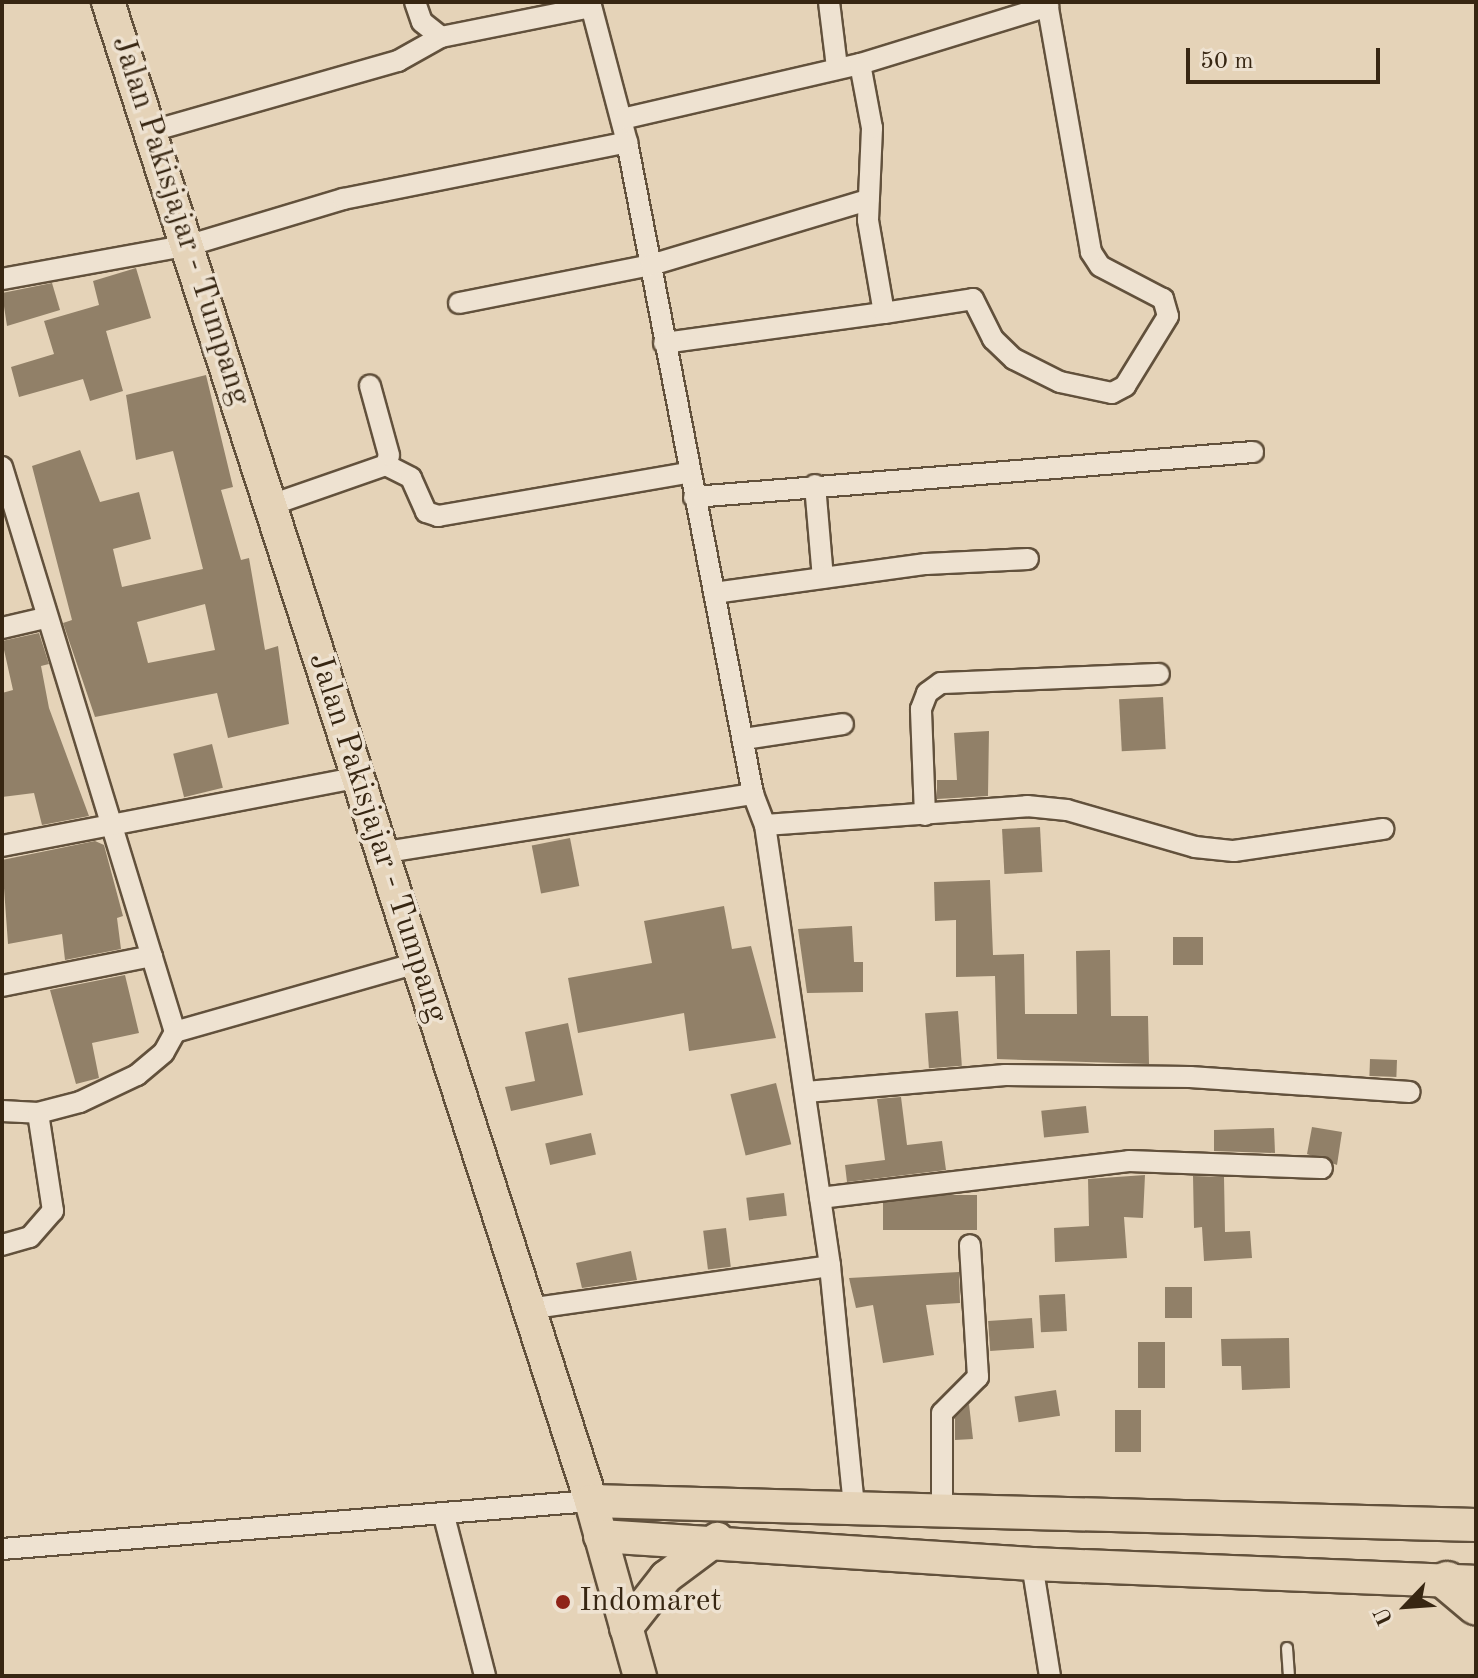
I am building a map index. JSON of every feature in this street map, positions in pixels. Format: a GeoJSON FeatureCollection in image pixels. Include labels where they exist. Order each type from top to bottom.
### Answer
{"type":"FeatureCollection","features":[{"type":"Feature","properties":{"kind":"highway"},"geometry":{"type":"LineString","coordinates":[[1462,1581],[1476,1605]]}},
{"type":"Feature","properties":{"kind":"main road","name":"Jalan Pakisjajar - Tumpang"},"geometry":{"type":"LineString","coordinates":[[108,2],[190,245],[356,778],[591,1501],[640,1676]]}},
{"type":"Feature","properties":{"kind":"main road"},"geometry":{"type":"LineString","coordinates":[[591,1501],[942,1507],[1476,1525]]}},
{"type":"Feature","properties":{"kind":"main road"},"geometry":{"type":"LineString","coordinates":[[600,1536],[717,1539],[1032,1564],[1462,1581]]}},
{"type":"Feature","properties":{"kind":"main road"},"geometry":{"type":"LineString","coordinates":[[626,1628],[666,1577],[717,1539]]}},
{"type":"Feature","properties":{"kind":"street"},"geometry":{"type":"LineString","coordinates":[[415,2],[422,22],[441,37]]}},
{"type":"Feature","properties":{"kind":"street"},"geometry":{"type":"LineString","coordinates":[[829,2],[837,67]]}},
{"type":"Feature","properties":{"kind":"street"},"geometry":{"type":"LineString","coordinates":[[622,119],[860,64],[1047,4],[1091,252],[1100,266],[1163,299],[1168,316],[1125,386],[1112,393],[1060,382],[1014,359],[993,339],[973,299],[664,343]]}},
{"type":"Feature","properties":{"kind":"street"},"geometry":{"type":"LineString","coordinates":[[152,131],[398,61],[441,37],[590,5],[627,142],[688,473],[753,794],[765,825],[830,1266],[854,1505]]}},
{"type":"Feature","properties":{"kind":"street"},"geometry":{"type":"LineString","coordinates":[[860,64],[872,128],[868,200],[884,313]]}},
{"type":"Feature","properties":{"kind":"street"},"geometry":{"type":"LineString","coordinates":[[2,279],[190,245],[343,199],[627,142]]}},
{"type":"Feature","properties":{"kind":"street"},"geometry":{"type":"LineString","coordinates":[[459,303],[651,265],[868,200]]}},
{"type":"Feature","properties":{"kind":"street"},"geometry":{"type":"LineString","coordinates":[[370,386],[389,455],[386,465]]}},
{"type":"Feature","properties":{"kind":"street"},"geometry":{"type":"LineString","coordinates":[[694,497],[1253,452]]}},
{"type":"Feature","properties":{"kind":"street"},"geometry":{"type":"LineString","coordinates":[[271,505],[386,465],[411,478],[426,512],[438,516],[688,473]]}},
{"type":"Feature","properties":{"kind":"street"},"geometry":{"type":"LineString","coordinates":[[2,467],[45,618],[175,1032]]}},
{"type":"Feature","properties":{"kind":"street"},"geometry":{"type":"LineString","coordinates":[[815,485],[823,578]]}},
{"type":"Feature","properties":{"kind":"street"},"geometry":{"type":"LineString","coordinates":[[714,593],[823,578],[1028,559]]}},
{"type":"Feature","properties":{"kind":"street"},"geometry":{"type":"LineString","coordinates":[[2,628],[45,618]]}},
{"type":"Feature","properties":{"kind":"street"},"geometry":{"type":"LineString","coordinates":[[925,815],[921,709],[927,693],[941,683],[1159,674]]}},
{"type":"Feature","properties":{"kind":"street"},"geometry":{"type":"LineString","coordinates":[[744,739],[843,724]]}},
{"type":"Feature","properties":{"kind":"street"},"geometry":{"type":"LineString","coordinates":[[2,846],[113,828],[356,778]]}},
{"type":"Feature","properties":{"kind":"street"},"geometry":{"type":"LineString","coordinates":[[380,853],[753,794]]}},
{"type":"Feature","properties":{"kind":"street"},"geometry":{"type":"LineString","coordinates":[[765,825],[1027,806],[1067,810],[1195,847],[1234,851],[1383,829]]}},
{"type":"Feature","properties":{"kind":"street"},"geometry":{"type":"LineString","coordinates":[[113,828],[175,1032]]}},
{"type":"Feature","properties":{"kind":"street"},"geometry":{"type":"LineString","coordinates":[[2,986],[152,956]]}},
{"type":"Feature","properties":{"kind":"street"},"geometry":{"type":"LineString","coordinates":[[2,1111],[38,1113],[80,1102],[137,1075],[164,1052],[175,1032],[418,963]]}},
{"type":"Feature","properties":{"kind":"street"},"geometry":{"type":"LineString","coordinates":[[806,1092],[1005,1075],[1190,1077],[1409,1092]]}},
{"type":"Feature","properties":{"kind":"street"},"geometry":{"type":"LineString","coordinates":[[2,1245],[30,1237],[53,1211],[38,1113]]}},
{"type":"Feature","properties":{"kind":"street"},"geometry":{"type":"LineString","coordinates":[[820,1198],[1129,1161],[1322,1168]]}},
{"type":"Feature","properties":{"kind":"street"},"geometry":{"type":"LineString","coordinates":[[942,1507],[942,1413],[978,1377],[970,1245]]}},
{"type":"Feature","properties":{"kind":"street"},"geometry":{"type":"LineString","coordinates":[[528,1309],[830,1266]]}},
{"type":"Feature","properties":{"kind":"street"},"geometry":{"type":"LineString","coordinates":[[2,1549],[444,1516],[591,1501]]}},
{"type":"Feature","properties":{"kind":"street"},"geometry":{"type":"LineString","coordinates":[[444,1516],[485,1676]]}},
{"type":"Feature","properties":{"kind":"street"},"geometry":{"type":"LineString","coordinates":[[1032,1564],[1050,1676]]}},
{"type":"Feature","properties":{"kind":"lane"},"geometry":{"type":"LineString","coordinates":[[1287,1648],[1289,1676]]}},
{"type":"Feature","properties":{"kind":"building"},"geometry":{"type":"Polygon","coordinates":[[[136,268],[151,318],[106,331],[123,391],[90,401],[83,379],[19,397],[11,367],[54,354],[44,321],[99,305],[93,281],[136,268]]]}},
{"type":"Feature","properties":{"kind":"building"},"geometry":{"type":"Polygon","coordinates":[[[52,283],[60,310],[7,326],[2,293],[52,283]]]}},
{"type":"Feature","properties":{"kind":"building"},"geometry":{"type":"Polygon","coordinates":[[[206,375],[233,487],[221,490],[241,560],[249,558],[265,650],[278,646],[289,724],[228,738],[217,693],[95,717],[63,623],[72,620],[32,466],[80,450],[100,502],[139,492],[151,539],[113,549],[122,587],[203,569],[173,451],[136,460],[126,395],[206,375]],[[205,604],[137,622],[148,663],[215,650],[205,604]]]}},
{"type":"Feature","properties":{"kind":"building"},"geometry":{"type":"Polygon","coordinates":[[[39,633],[49,664],[41,666],[49,708],[89,816],[42,825],[34,793],[2,797],[2,693],[13,690],[2,641],[39,633]]]}},
{"type":"Feature","properties":{"kind":"building"},"geometry":{"type":"Polygon","coordinates":[[[1163,697],[1166,749],[1122,751],[1119,699],[1163,697]]]}},
{"type":"Feature","properties":{"kind":"building"},"geometry":{"type":"Polygon","coordinates":[[[989,731],[988,796],[937,799],[937,780],[957,780],[954,733],[989,731]]]}},
{"type":"Feature","properties":{"kind":"building"},"geometry":{"type":"Polygon","coordinates":[[[212,744],[223,788],[184,797],[173,754],[212,744]]]}},
{"type":"Feature","properties":{"kind":"building"},"geometry":{"type":"Polygon","coordinates":[[[1040,827],[1042,872],[1004,874],[1002,829],[1040,827]]]}},
{"type":"Feature","properties":{"kind":"building"},"geometry":{"type":"Polygon","coordinates":[[[570,838],[579,886],[541,894],[532,845],[570,838]]]}},
{"type":"Feature","properties":{"kind":"building"},"geometry":{"type":"Polygon","coordinates":[[[95,841],[104,845],[123,916],[117,918],[121,949],[65,960],[62,934],[8,944],[2,860],[95,841]]]}},
{"type":"Feature","properties":{"kind":"building"},"geometry":{"type":"Polygon","coordinates":[[[990,880],[993,955],[1024,954],[1025,1014],[1077,1014],[1076,951],[1110,950],[1111,1016],[1148,1016],[1149,1064],[997,1059],[995,976],[956,977],[956,920],[935,921],[934,882],[990,880]]]}},
{"type":"Feature","properties":{"kind":"building"},"geometry":{"type":"Polygon","coordinates":[[[724,906],[732,949],[751,946],[776,1038],[689,1051],[684,1013],[578,1033],[568,978],[652,963],[644,921],[724,906]]]}},
{"type":"Feature","properties":{"kind":"building"},"geometry":{"type":"Polygon","coordinates":[[[852,926],[854,962],[863,962],[863,992],[807,993],[798,929],[852,926]]]}},
{"type":"Feature","properties":{"kind":"building"},"geometry":{"type":"Polygon","coordinates":[[[1173,937],[1203,937],[1203,965],[1173,965],[1173,937]]]}},
{"type":"Feature","properties":{"kind":"building"},"geometry":{"type":"Polygon","coordinates":[[[125,975],[139,1033],[92,1043],[99,1078],[76,1084],[50,990],[125,975]]]}},
{"type":"Feature","properties":{"kind":"building"},"geometry":{"type":"Polygon","coordinates":[[[958,1011],[962,1066],[929,1068],[925,1013],[958,1011]]]}},
{"type":"Feature","properties":{"kind":"building"},"geometry":{"type":"Polygon","coordinates":[[[568,1023],[583,1095],[511,1111],[505,1087],[535,1081],[525,1032],[568,1023]]]}},
{"type":"Feature","properties":{"kind":"building"},"geometry":{"type":"Polygon","coordinates":[[[1370,1059],[1397,1060],[1396,1077],[1369,1076],[1370,1059]]]}},
{"type":"Feature","properties":{"kind":"building"},"geometry":{"type":"Polygon","coordinates":[[[776,1083],[791,1144],[746,1155],[730,1094],[776,1083]]]}},
{"type":"Feature","properties":{"kind":"building"},"geometry":{"type":"Polygon","coordinates":[[[901,1097],[907,1145],[942,1141],[946,1170],[847,1182],[845,1165],[885,1160],[877,1099],[901,1097]]]}},
{"type":"Feature","properties":{"kind":"building"},"geometry":{"type":"Polygon","coordinates":[[[1086,1106],[1089,1133],[1044,1138],[1041,1111],[1086,1106]]]}},
{"type":"Feature","properties":{"kind":"building"},"geometry":{"type":"Polygon","coordinates":[[[1312,1127],[1342,1132],[1337,1165],[1307,1154],[1312,1127]]]}},
{"type":"Feature","properties":{"kind":"building"},"geometry":{"type":"Polygon","coordinates":[[[1274,1128],[1275,1153],[1214,1151],[1214,1130],[1274,1128]]]}},
{"type":"Feature","properties":{"kind":"building"},"geometry":{"type":"Polygon","coordinates":[[[591,1133],[596,1154],[550,1165],[545,1144],[591,1133]]]}},
{"type":"Feature","properties":{"kind":"building"},"geometry":{"type":"Polygon","coordinates":[[[1145,1175],[1143,1218],[1124,1217],[1127,1258],[1055,1262],[1054,1228],[1089,1226],[1088,1179],[1145,1175]]]}},
{"type":"Feature","properties":{"kind":"building"},"geometry":{"type":"Polygon","coordinates":[[[1193,1176],[1224,1177],[1225,1232],[1250,1231],[1252,1258],[1204,1261],[1202,1227],[1194,1228],[1193,1176]]]}},
{"type":"Feature","properties":{"kind":"building"},"geometry":{"type":"Polygon","coordinates":[[[784,1193],[787,1216],[749,1220],[746,1198],[784,1193]]]}},
{"type":"Feature","properties":{"kind":"building"},"geometry":{"type":"Polygon","coordinates":[[[883,1195],[977,1195],[977,1230],[883,1230],[883,1195]]]}},
{"type":"Feature","properties":{"kind":"building"},"geometry":{"type":"Polygon","coordinates":[[[726,1228],[731,1267],[708,1270],[703,1231],[726,1228]]]}},
{"type":"Feature","properties":{"kind":"building"},"geometry":{"type":"Polygon","coordinates":[[[631,1251],[637,1280],[582,1288],[576,1263],[631,1251]]]}},
{"type":"Feature","properties":{"kind":"building"},"geometry":{"type":"Polygon","coordinates":[[[959,1272],[960,1303],[926,1305],[934,1355],[883,1363],[873,1305],[856,1308],[849,1278],[959,1272]]]}},
{"type":"Feature","properties":{"kind":"building"},"geometry":{"type":"Polygon","coordinates":[[[1165,1287],[1192,1287],[1192,1318],[1165,1318],[1165,1287]]]}},
{"type":"Feature","properties":{"kind":"building"},"geometry":{"type":"Polygon","coordinates":[[[1065,1294],[1067,1331],[1041,1332],[1039,1295],[1065,1294]]]}},
{"type":"Feature","properties":{"kind":"building"},"geometry":{"type":"Polygon","coordinates":[[[1032,1318],[1034,1348],[990,1351],[988,1321],[1032,1318]]]}},
{"type":"Feature","properties":{"kind":"building"},"geometry":{"type":"Polygon","coordinates":[[[1289,1338],[1290,1388],[1242,1390],[1241,1366],[1222,1366],[1221,1339],[1289,1338]]]}},
{"type":"Feature","properties":{"kind":"building"},"geometry":{"type":"Polygon","coordinates":[[[1138,1342],[1165,1342],[1165,1388],[1138,1388],[1138,1342]]]}},
{"type":"Feature","properties":{"kind":"building"},"geometry":{"type":"Polygon","coordinates":[[[1056,1390],[1060,1416],[1019,1422],[1015,1397],[1056,1390]]]}},
{"type":"Feature","properties":{"kind":"building"},"geometry":{"type":"Polygon","coordinates":[[[969,1404],[973,1439],[955,1440],[955,1418],[969,1404]]]}},
{"type":"Feature","properties":{"kind":"building"},"geometry":{"type":"Polygon","coordinates":[[[1115,1410],[1141,1410],[1141,1452],[1115,1452],[1115,1410]]]}},
{"type":"Feature","properties":{"kind":"place","name":"Indomaret"},"geometry":{"type":"Point","coordinates":[563,1602]}}]}
